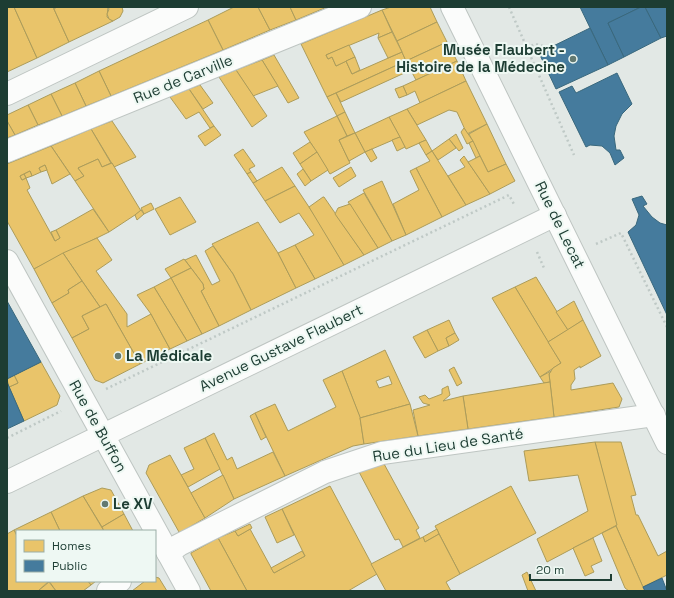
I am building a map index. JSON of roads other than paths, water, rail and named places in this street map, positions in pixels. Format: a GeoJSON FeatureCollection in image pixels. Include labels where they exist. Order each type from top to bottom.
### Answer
{"type":"FeatureCollection","features":[{"type":"Feature","properties":{"kind":"street"},"geometry":{"type":"LineString","coordinates":[[7,94],[153,14],[187,7]]}},
{"type":"Feature","properties":{"kind":"street","name":"Rue de Carville"},"geometry":{"type":"LineString","coordinates":[[7,151],[360,7]]}},
{"type":"Feature","properties":{"kind":"street","name":"Rue de Lecat"},"geometry":{"type":"LineString","coordinates":[[452,7],[667,443]]}},
{"type":"Feature","properties":{"kind":"street","name":"Avenue Gustave Flaubert"},"geometry":{"type":"LineString","coordinates":[[7,482],[554,215]]}},
{"type":"Feature","properties":{"kind":"street","name":"Rue de Buffon"},"geometry":{"type":"LineString","coordinates":[[7,261],[83,400],[104,434],[152,530]]}},
{"type":"Feature","properties":{"kind":"street","name":"Rue du Lieu de Santé"},"geometry":{"type":"LineString","coordinates":[[162,551],[179,545],[325,472],[382,452],[654,415]]}},
{"type":"Feature","properties":{"kind":"street","name":"Rue de Buffon"},"geometry":{"type":"LineString","coordinates":[[156,539],[162,551],[189,591]]}},
{"type":"Feature","properties":{"kind":"street"},"geometry":{"type":"LineString","coordinates":[[108,591],[119,582]]}},
{"type":"Feature","properties":{"kind":"place","name":"Musée Flaubert - Histoire de la Médecine"},"geometry":{"type":"Point","coordinates":[573,59]}},
{"type":"Feature","properties":{"kind":"place","name":"La Médicale"},"geometry":{"type":"Point","coordinates":[118,356]}},
{"type":"Feature","properties":{"kind":"place","name":"Le XV"},"geometry":{"type":"Point","coordinates":[105,504]}}]}
